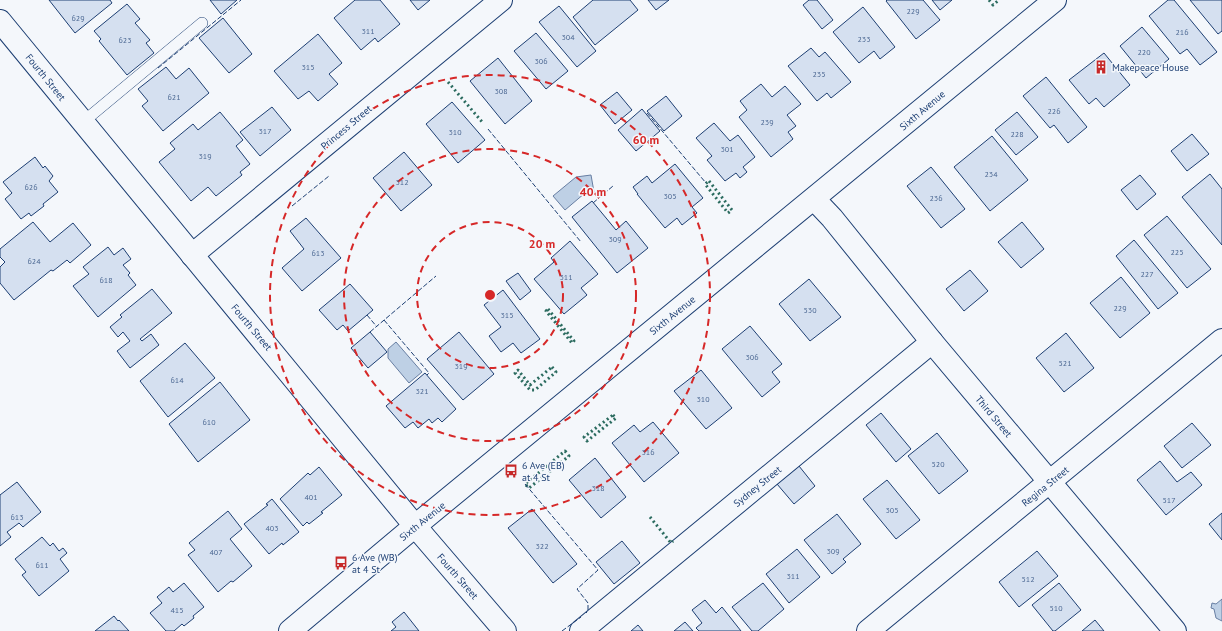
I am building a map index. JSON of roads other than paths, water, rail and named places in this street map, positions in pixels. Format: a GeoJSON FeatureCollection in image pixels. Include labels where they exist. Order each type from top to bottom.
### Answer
{"type":"FeatureCollection","features":[{"type":"Feature","properties":{"kind":"street","name":"Princess Street"},"geometry":{"type":"LineString","coordinates":[[192,255],[500,0]]}},
{"type":"Feature","properties":{"kind":"street","name":"Sixth Avenue"},"geometry":{"type":"LineString","coordinates":[[290,631],[415,526],[1055,0]]}},
{"type":"Feature","properties":{"kind":"street","name":"Fourth Street"},"geometry":{"type":"LineString","coordinates":[[0,21],[415,526],[505,631]]}},
{"type":"Feature","properties":{"kind":"street","name":"Third Street"},"geometry":{"type":"LineString","coordinates":[[814,199],[832,218],[932,342],[1168,628]]}},
{"type":"Feature","properties":{"kind":"street","name":"Regina Street"},"geometry":{"type":"LineString","coordinates":[[868,631],[1222,340]]}},
{"type":"Feature","properties":{"kind":"street","name":"Sydney Street"},"geometry":{"type":"LineString","coordinates":[[581,631],[932,342]]}},
{"type":"Feature","properties":{"kind":"lane"},"geometry":{"type":"LineString","coordinates":[[83,122],[202,23]]}},
{"type":"Feature","properties":{"kind":"water"},"geometry":{"type":"Polygon","coordinates":[[[591,175],[594,192],[585,193],[565,210],[553,196],[576,177],[591,175]]]}},
{"type":"Feature","properties":{"kind":"water"},"geometry":{"type":"Polygon","coordinates":[[[396,342],[422,372],[409,383],[388,358],[388,349],[396,342]]]}},
{"type":"Feature","properties":{"kind":"water"},"geometry":{"type":"Polygon","coordinates":[[[1222,599],[1222,621],[1216,618],[1214,609],[1211,608],[1212,603],[1216,604],[1222,599]]]}},
{"type":"Feature","properties":{"kind":"place","name":"Makepeace House"},"geometry":{"type":"Point","coordinates":[1101,67]}},
{"type":"Feature","properties":{"kind":"place","name":"6 Ave (EB) at 4 St"},"geometry":{"type":"Point","coordinates":[511,471]}},
{"type":"Feature","properties":{"kind":"place","name":"6 Ave (WB) at 4 St"},"geometry":{"type":"Point","coordinates":[341,563]}}]}
